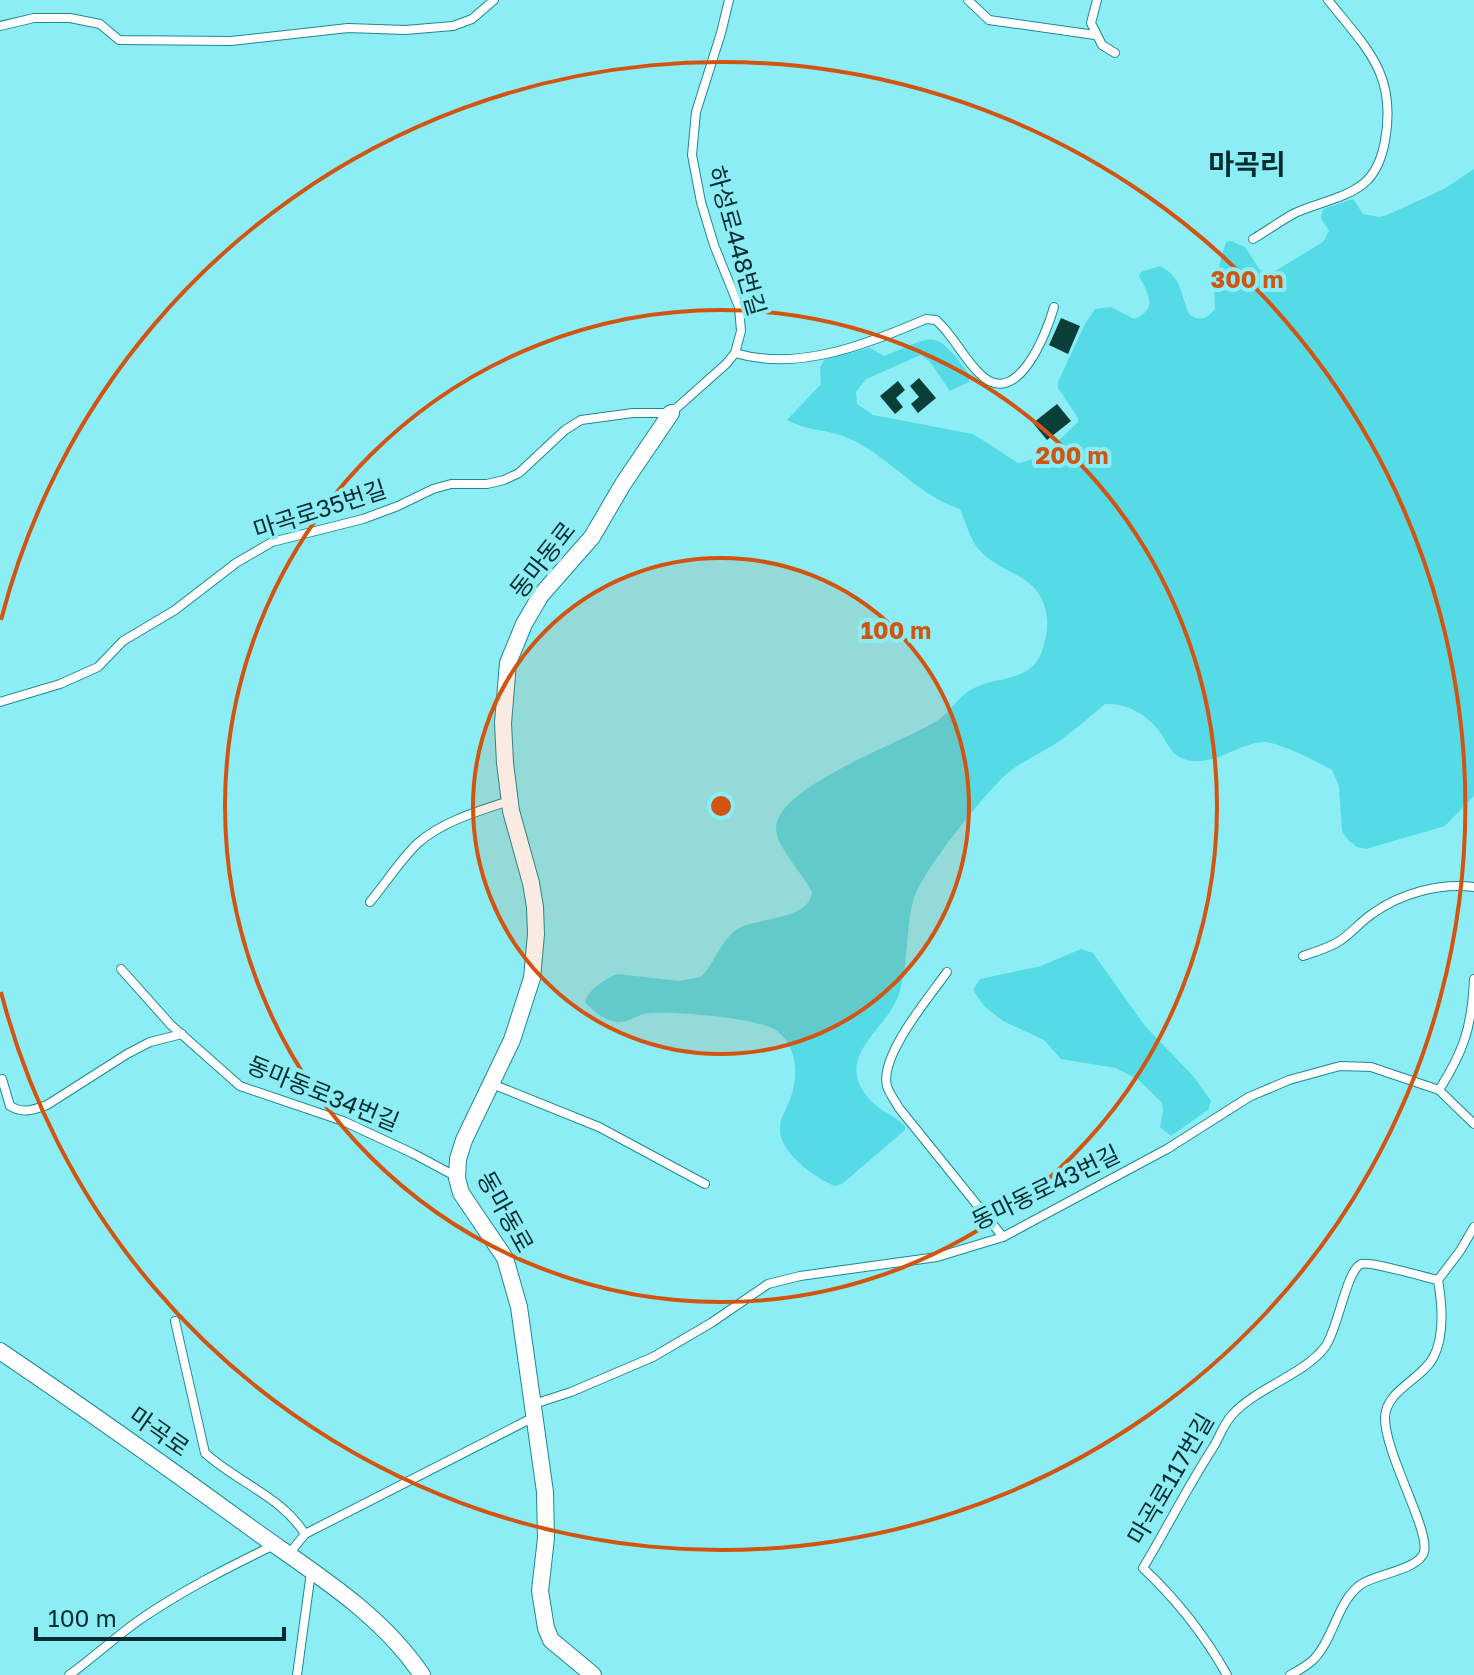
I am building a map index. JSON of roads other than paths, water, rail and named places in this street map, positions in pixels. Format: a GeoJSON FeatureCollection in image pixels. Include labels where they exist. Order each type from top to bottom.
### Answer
{"type":"FeatureCollection","features":[{"type":"Feature","properties":{"kind":"street","name":"동마동로"},"geometry":{"type":"LineString","coordinates":[[593,1675],[551,1640],[542,1611],[540,1591],[547,1517],[529,1366],[513,1280],[495,1240],[461,1193],[457,1178],[458,1159],[524,1007],[532,978],[536,934],[531,883],[510,801],[503,723],[508,663],[515,643],[541,595],[592,537],[671,413]]}},
{"type":"Feature","properties":{"kind":"street","name":"마곡로"},"geometry":{"type":"LineString","coordinates":[[0,1351],[311,1571],[387,1631],[406,1651],[422,1675]]}},
{"type":"Feature","properties":{"kind":"lane"},"geometry":{"type":"LineString","coordinates":[[0,26],[34,18],[70,18],[100,24],[119,40],[231,41],[348,28],[405,30],[453,26],[472,19],[494,0]]}},
{"type":"Feature","properties":{"kind":"lane","name":"하성로448번길"},"geometry":{"type":"LineString","coordinates":[[671,413],[710,380],[735,353],[741,331],[739,307],[714,245],[701,202],[692,155],[696,112],[729,0]]}},
{"type":"Feature","properties":{"kind":"lane"},"geometry":{"type":"LineString","coordinates":[[968,0],[989,20],[1095,35]]}},
{"type":"Feature","properties":{"kind":"lane"},"geometry":{"type":"LineString","coordinates":[[1097,0],[1091,23],[1095,35],[1102,45],[1115,53]]}},
{"type":"Feature","properties":{"kind":"lane"},"geometry":{"type":"LineString","coordinates":[[1253,239],[1294,214],[1364,184],[1382,155],[1388,125],[1385,82],[1364,46],[1328,0]]}},
{"type":"Feature","properties":{"kind":"lane","name":"하성로448번길"},"geometry":{"type":"LineString","coordinates":[[735,353],[754,359],[776,360],[823,354],[862,345],[926,319],[936,320],[982,377],[993,382],[1005,382],[1017,376],[1033,360],[1045,337],[1054,307]]}},
{"type":"Feature","properties":{"kind":"lane","name":"마곡로35번길"},"geometry":{"type":"LineString","coordinates":[[0,702],[60,684],[98,667],[123,641],[159,621],[256,550],[272,542],[363,519],[451,484],[487,484],[504,480],[519,473],[565,430],[581,420],[633,413],[671,413]]}},
{"type":"Feature","properties":{"kind":"lane"},"geometry":{"type":"LineString","coordinates":[[370,902],[418,844],[431,834],[478,811],[510,801]]}},
{"type":"Feature","properties":{"kind":"lane"},"geometry":{"type":"LineString","coordinates":[[1303,956],[1335,944],[1356,930],[1371,914],[1405,897],[1435,887],[1474,887]]}},
{"type":"Feature","properties":{"kind":"lane","name":"동마동로34번길"},"geometry":{"type":"LineString","coordinates":[[121,969],[182,1034],[240,1086],[343,1121],[457,1178]]}},
{"type":"Feature","properties":{"kind":"lane"},"geometry":{"type":"LineString","coordinates":[[947,972],[910,1024],[894,1053],[887,1068],[886,1085],[899,1108],[1003,1237]]}},
{"type":"Feature","properties":{"kind":"lane"},"geometry":{"type":"LineString","coordinates":[[1439,1090],[1456,1064],[1468,1035],[1474,979]]}},
{"type":"Feature","properties":{"kind":"lane"},"geometry":{"type":"LineString","coordinates":[[2,1079],[10,1106],[29,1112],[47,1105],[150,1042],[182,1034]]}},
{"type":"Feature","properties":{"kind":"lane","name":"동마동로43번길"},"geometry":{"type":"LineString","coordinates":[[533,1410],[653,1357],[768,1284],[800,1276],[937,1257],[1003,1237],[1167,1149],[1249,1097],[1289,1080],[1340,1066],[1391,1073],[1439,1090],[1474,1124]]}},
{"type":"Feature","properties":{"kind":"lane"},"geometry":{"type":"LineString","coordinates":[[492,1084],[599,1127],[705,1184]]}},
{"type":"Feature","properties":{"kind":"lane"},"geometry":{"type":"LineString","coordinates":[[1290,1675],[1313,1661],[1347,1600],[1359,1586],[1419,1561],[1424,1553],[1422,1531],[1392,1456],[1384,1415],[1389,1401],[1425,1370],[1434,1357],[1440,1328],[1438,1280],[1474,1227]]}},
{"type":"Feature","properties":{"kind":"lane","name":"마곡로117번길"},"geometry":{"type":"LineString","coordinates":[[1227,1675],[1196,1625],[1143,1568],[1198,1467],[1233,1413],[1324,1348],[1336,1326],[1354,1269],[1363,1263],[1374,1264],[1438,1280]]}},
{"type":"Feature","properties":{"kind":"lane","name":"마곡로"},"geometry":{"type":"LineString","coordinates":[[175,1321],[205,1453],[284,1508],[305,1534]]}},
{"type":"Feature","properties":{"kind":"lane"},"geometry":{"type":"LineString","coordinates":[[69,1675],[137,1621],[178,1595],[222,1570],[282,1550],[305,1534],[533,1410]]}},
{"type":"Feature","properties":{"kind":"lane"},"geometry":{"type":"LineString","coordinates":[[297,1675],[311,1571]]}},
{"type":"Feature","properties":{"kind":"district","name":"마곡리"},"geometry":{"type":"Point","coordinates":[1247,164]}}]}
